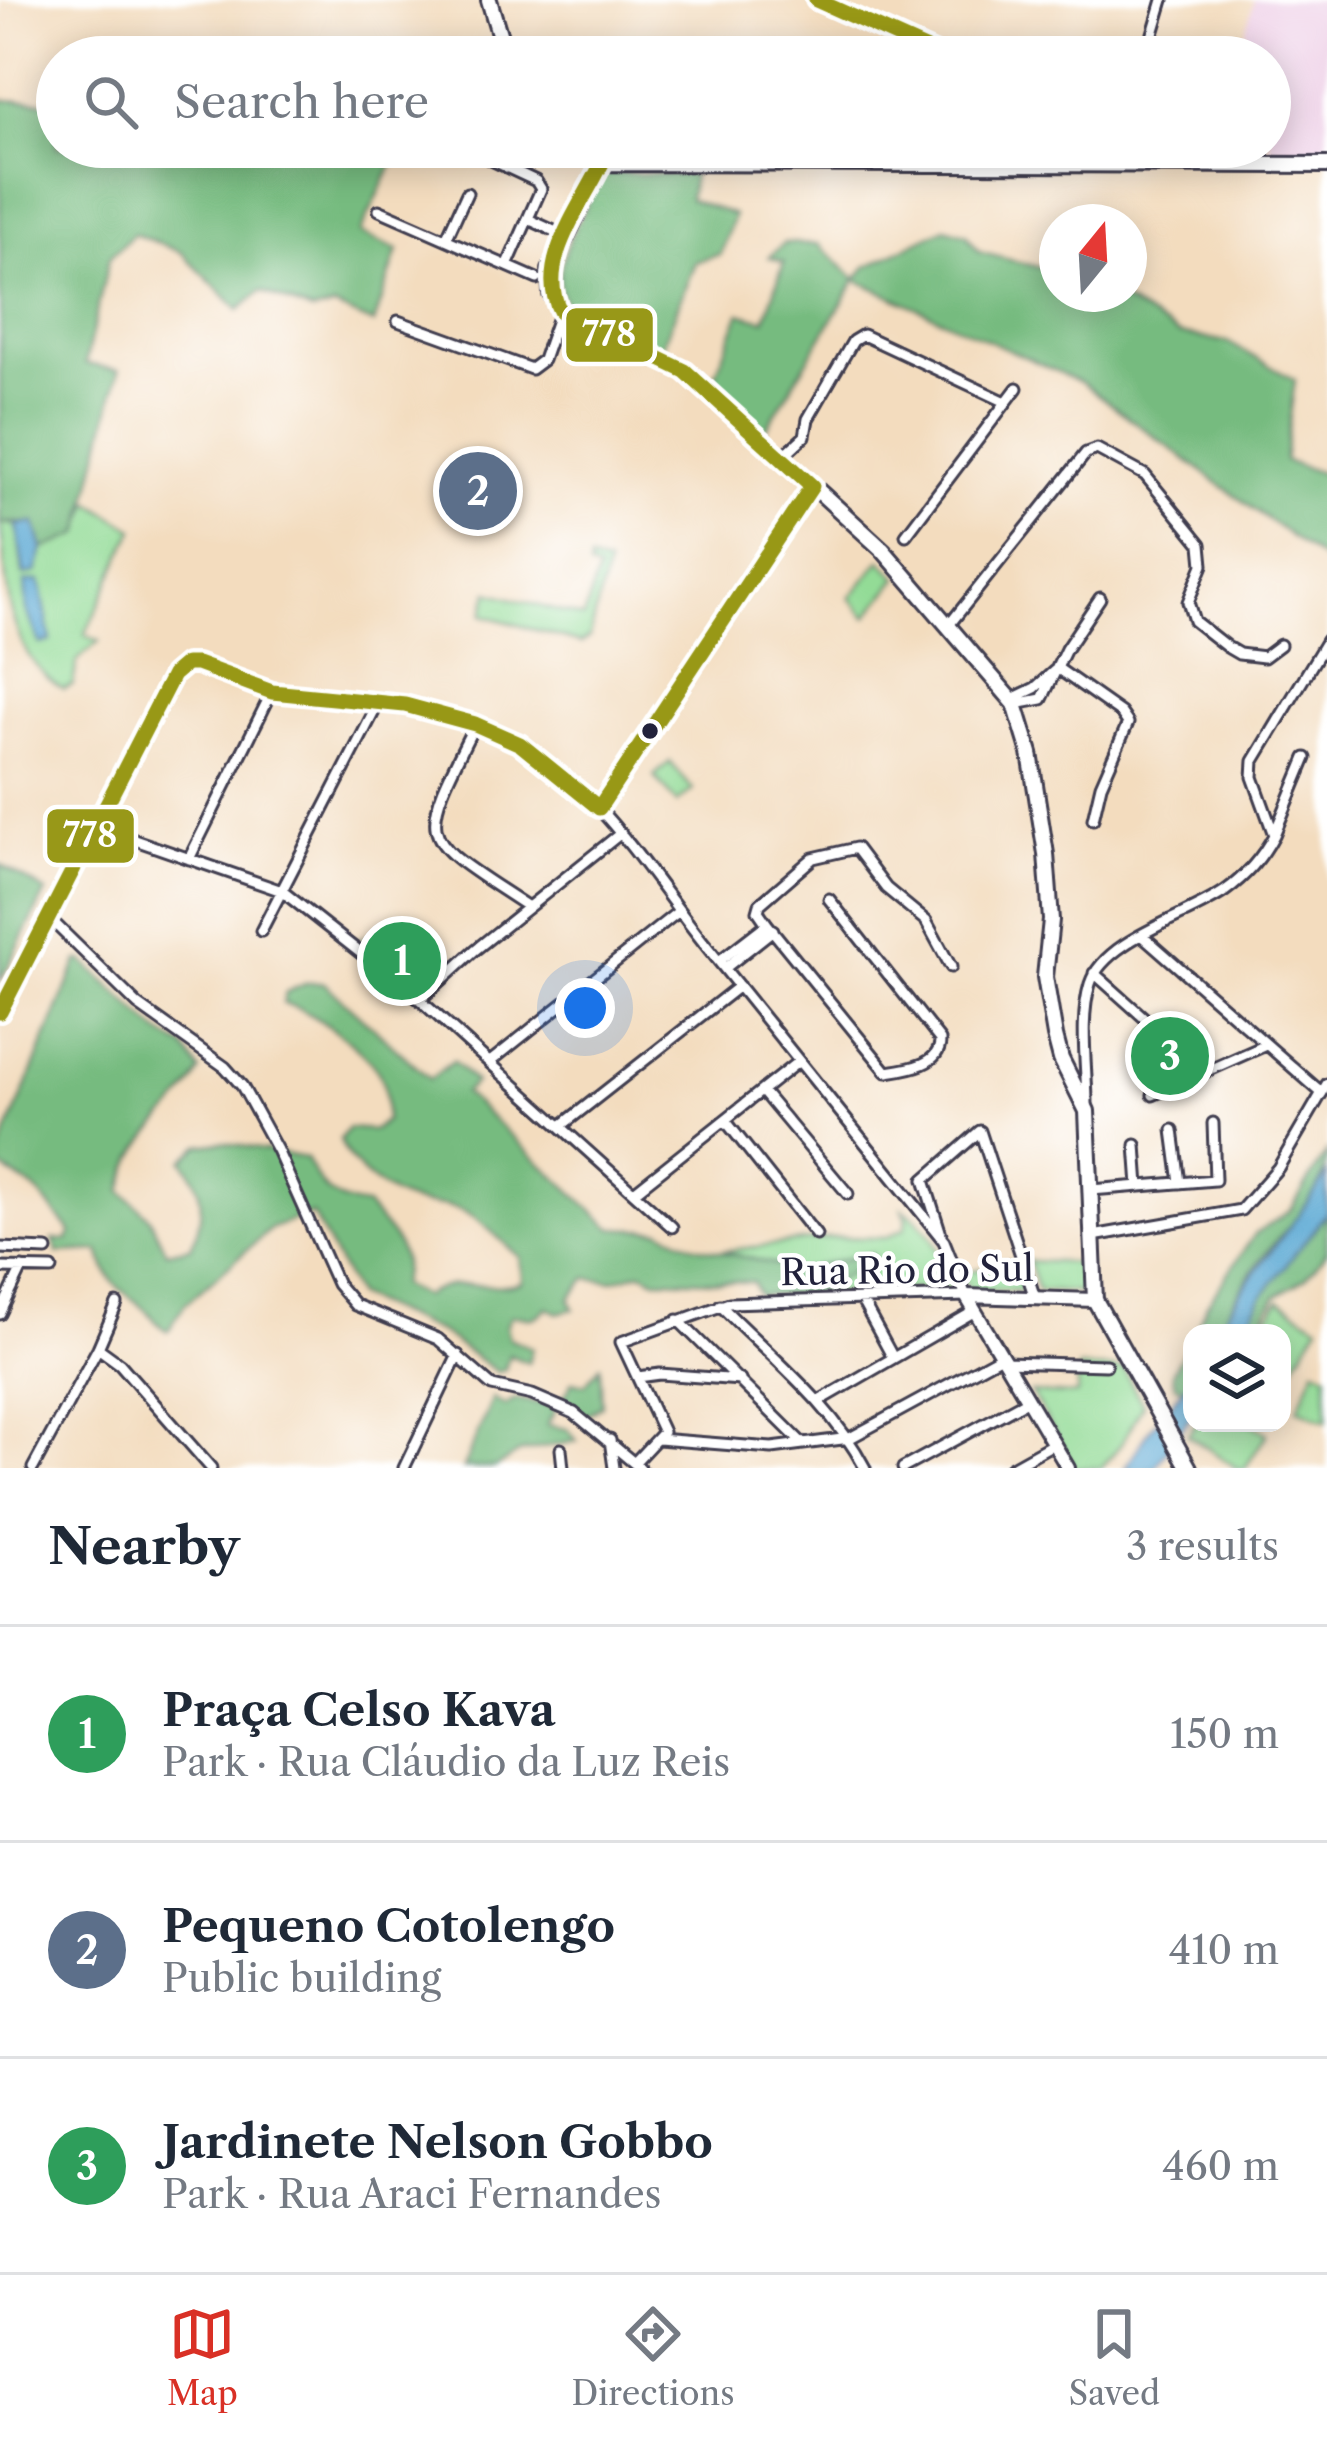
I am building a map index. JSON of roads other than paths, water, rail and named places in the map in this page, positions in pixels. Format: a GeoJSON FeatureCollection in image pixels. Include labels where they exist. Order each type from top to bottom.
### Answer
{"type":"FeatureCollection","features":[{"type":"Feature","properties":{"kind":"main road"},"geometry":{"type":"LineString","coordinates":[[490,0],[500,36]]}},
{"type":"Feature","properties":{"kind":"main road"},"geometry":{"type":"LineString","coordinates":[[816,0],[896,36]]}},
{"type":"Feature","properties":{"kind":"main road"},"geometry":{"type":"LineString","coordinates":[[1291,165],[1327,165]]}},
{"type":"Feature","properties":{"kind":"main road"},"geometry":{"type":"LineString","coordinates":[[599,168],[549,276],[560,311],[685,371],[883,550],[1014,701],[1030,753],[1046,854],[1051,920],[1046,977],[1055,1036],[1061,1059],[1088,1111],[1095,1300],[1189,1468]]}},
{"type":"Feature","properties":{"kind":"street"},"geometry":{"type":"LineString","coordinates":[[1152,36],[1163,0]]}},
{"type":"Feature","properties":{"kind":"street"},"geometry":{"type":"LineString","coordinates":[[507,168],[539,184],[540,193],[507,266]]}},
{"type":"Feature","properties":{"kind":"street"},"geometry":{"type":"LineString","coordinates":[[446,239],[467,193]]}},
{"type":"Feature","properties":{"kind":"street"},"geometry":{"type":"LineString","coordinates":[[379,210],[537,279]]}},
{"type":"Feature","properties":{"kind":"street"},"geometry":{"type":"LineString","coordinates":[[528,219],[565,236]]}},
{"type":"Feature","properties":{"kind":"street"},"geometry":{"type":"LineString","coordinates":[[398,321],[536,368],[560,311]]}},
{"type":"Feature","properties":{"kind":"street"},"geometry":{"type":"LineString","coordinates":[[781,458],[808,433],[808,419],[854,341],[863,335],[1006,403]]}},
{"type":"Feature","properties":{"kind":"street"},"geometry":{"type":"LineString","coordinates":[[906,535],[1017,388]]}},
{"type":"Feature","properties":{"kind":"street"},"geometry":{"type":"LineString","coordinates":[[949,625],[1087,453],[1097,449],[1145,475],[1201,544],[1204,565],[1188,602],[1194,621],[1240,654],[1264,657],[1280,645]]}},
{"type":"Feature","properties":{"kind":"street"},"geometry":{"type":"LineString","coordinates":[[599,808],[812,486]]}},
{"type":"Feature","properties":{"kind":"street"},"geometry":{"type":"LineString","coordinates":[[1014,701],[1042,699],[1100,598]]}},
{"type":"Feature","properties":{"kind":"street"},"geometry":{"type":"LineString","coordinates":[[1274,836],[1253,777],[1254,761],[1327,640]]}},
{"type":"Feature","properties":{"kind":"street"},"geometry":{"type":"LineString","coordinates":[[0,1012],[173,675],[186,664],[272,692],[423,708],[520,744],[599,808],[944,1241]]}},
{"type":"Feature","properties":{"kind":"street"},"geometry":{"type":"LineString","coordinates":[[1058,668],[1128,723],[1101,785],[1093,819]]}},
{"type":"Feature","properties":{"kind":"street"},"geometry":{"type":"LineString","coordinates":[[189,859],[272,692]]}},
{"type":"Feature","properties":{"kind":"street"},"geometry":{"type":"LineString","coordinates":[[261,932],[379,702]]}},
{"type":"Feature","properties":{"kind":"street"},"geometry":{"type":"LineString","coordinates":[[475,724],[437,800],[435,832],[452,856],[528,907]]}},
{"type":"Feature","properties":{"kind":"street"},"geometry":{"type":"LineString","coordinates":[[1088,1111],[1087,1005],[1094,973],[1110,955],[1228,889],[1258,860],[1274,836],[1306,758]]}},
{"type":"Feature","properties":{"kind":"street"},"geometry":{"type":"LineString","coordinates":[[95,826],[281,891],[420,1000],[672,1227]]}},
{"type":"Feature","properties":{"kind":"street"},"geometry":{"type":"LineString","coordinates":[[420,1000],[621,833]]}},
{"type":"Feature","properties":{"kind":"street"},"geometry":{"type":"LineString","coordinates":[[829,899],[938,1036],[941,1049],[934,1058],[884,1070],[758,911],[760,904],[808,861],[856,848],[886,888],[926,921],[951,967]]}},
{"type":"Feature","properties":{"kind":"street"},"geometry":{"type":"LineString","coordinates":[[490,1062],[679,911]]}},
{"type":"Feature","properties":{"kind":"street"},"geometry":{"type":"LineString","coordinates":[[48,917],[138,1005],[235,1076],[268,1132],[338,1284],[362,1310],[438,1339],[492,1386],[560,1406],[585,1419],[637,1465],[663,1428],[638,1377],[660,1374],[740,1380]]}},
{"type":"Feature","properties":{"kind":"street"},"geometry":{"type":"LineString","coordinates":[[722,964],[770,927]]}},
{"type":"Feature","properties":{"kind":"street"},"geometry":{"type":"LineString","coordinates":[[1093,1236],[1241,1210],[1278,1168],[1324,1089],[1266,1045],[1142,936]]}},
{"type":"Feature","properties":{"kind":"street"},"geometry":{"type":"LineString","coordinates":[[1094,973],[1205,1072]]}},
{"type":"Feature","properties":{"kind":"street"},"geometry":{"type":"LineString","coordinates":[[561,1126],[739,986]]}},
{"type":"Feature","properties":{"kind":"street"},"geometry":{"type":"LineString","coordinates":[[1153,1095],[1266,1045]]}},
{"type":"Feature","properties":{"kind":"street"},"geometry":{"type":"LineString","coordinates":[[634,1192],[799,1061]]}},
{"type":"Feature","properties":{"kind":"street"},"geometry":{"type":"LineString","coordinates":[[762,1091],[848,1194]]}},
{"type":"Feature","properties":{"kind":"street"},"geometry":{"type":"LineString","coordinates":[[725,1120],[816,1235]]}},
{"type":"Feature","properties":{"kind":"street"},"geometry":{"type":"LineString","coordinates":[[1091,1190],[1215,1180],[1213,1123]]}},
{"type":"Feature","properties":{"kind":"street"},"geometry":{"type":"LineString","coordinates":[[1173,1130],[1180,1183]]}},
{"type":"Feature","properties":{"kind":"street"},"geometry":{"type":"LineString","coordinates":[[1034,1298],[980,1131],[924,1180],[966,1296],[1068,1468]]}},
{"type":"Feature","properties":{"kind":"street"},"geometry":{"type":"LineString","coordinates":[[1136,1145],[1139,1186]]}},
{"type":"Feature","properties":{"kind":"street"},"geometry":{"type":"LineString","coordinates":[[0,1248],[47,1250]]}},
{"type":"Feature","properties":{"kind":"street"},"geometry":{"type":"LineString","coordinates":[[0,1268],[52,1269]]}},
{"type":"Feature","properties":{"kind":"street"},"geometry":{"type":"LineString","coordinates":[[0,1314],[22,1268]]}},
{"type":"Feature","properties":{"kind":"street","name":"Rua Rio do Sul"},"geometry":{"type":"LineString","coordinates":[[638,1377],[621,1342],[720,1305],[966,1296],[1095,1300]]}},
{"type":"Feature","properties":{"kind":"street"},"geometry":{"type":"LineString","coordinates":[[861,1299],[893,1358]]}},
{"type":"Feature","properties":{"kind":"street"},"geometry":{"type":"LineString","coordinates":[[33,1468],[117,1304]]}},
{"type":"Feature","properties":{"kind":"street"},"geometry":{"type":"LineString","coordinates":[[720,1305],[819,1401],[850,1438],[864,1468]]}},
{"type":"Feature","properties":{"kind":"street"},"geometry":{"type":"LineString","coordinates":[[819,1401],[975,1311]]}},
{"type":"Feature","properties":{"kind":"street"},"geometry":{"type":"LineString","coordinates":[[678,1320],[803,1444]]}},
{"type":"Feature","properties":{"kind":"street"},"geometry":{"type":"LineString","coordinates":[[98,1348],[120,1364],[211,1468]]}},
{"type":"Feature","properties":{"kind":"street"},"geometry":{"type":"LineString","coordinates":[[404,1468],[458,1355]]}},
{"type":"Feature","properties":{"kind":"street"},"geometry":{"type":"LineString","coordinates":[[658,1439],[772,1448],[850,1438],[1003,1359],[1106,1365]]}},
{"type":"Feature","properties":{"kind":"street"},"geometry":{"type":"LineString","coordinates":[[903,1468],[1028,1400]]}},
{"type":"Feature","properties":{"kind":"street"},"geometry":{"type":"LineString","coordinates":[[610,1440],[614,1468]]}},
{"type":"Feature","properties":{"kind":"street"},"geometry":{"type":"LineString","coordinates":[[1010,1468],[1053,1444]]}},
{"type":"Feature","properties":{"kind":"street"},"geometry":{"type":"LineString","coordinates":[[561,1448],[563,1468]]}},
{"type":"Feature","properties":{"kind":"water"},"geometry":{"type":"Polygon","coordinates":[[[35,523],[43,549],[36,573],[24,575],[17,525],[35,523]]]}},
{"type":"Feature","properties":{"kind":"water"},"geometry":{"type":"Polygon","coordinates":[[[40,581],[51,641],[40,644],[27,611],[25,582],[40,581]]]}},
{"type":"Feature","properties":{"kind":"water"},"geometry":{"type":"Polygon","coordinates":[[[1327,1174],[1327,1212],[1246,1324],[1222,1324],[1242,1291],[1327,1174]]]}},
{"type":"Feature","properties":{"kind":"water"},"geometry":{"type":"Polygon","coordinates":[[[1183,1389],[1183,1427],[1155,1468],[1125,1468],[1183,1389]]]}},
{"type":"Feature","properties":{"kind":"place","name":"Pequeno Cotolengo"},"geometry":{"type":"Point","coordinates":[478,491]}},
{"type":"Feature","properties":{"kind":"place","name":"Praça Celso Kava"},"geometry":{"type":"Point","coordinates":[402,961]}},
{"type":"Feature","properties":{"kind":"place","name":"Jardinete Nelson Gobbo"},"geometry":{"type":"Point","coordinates":[1170,1056]}}]}
